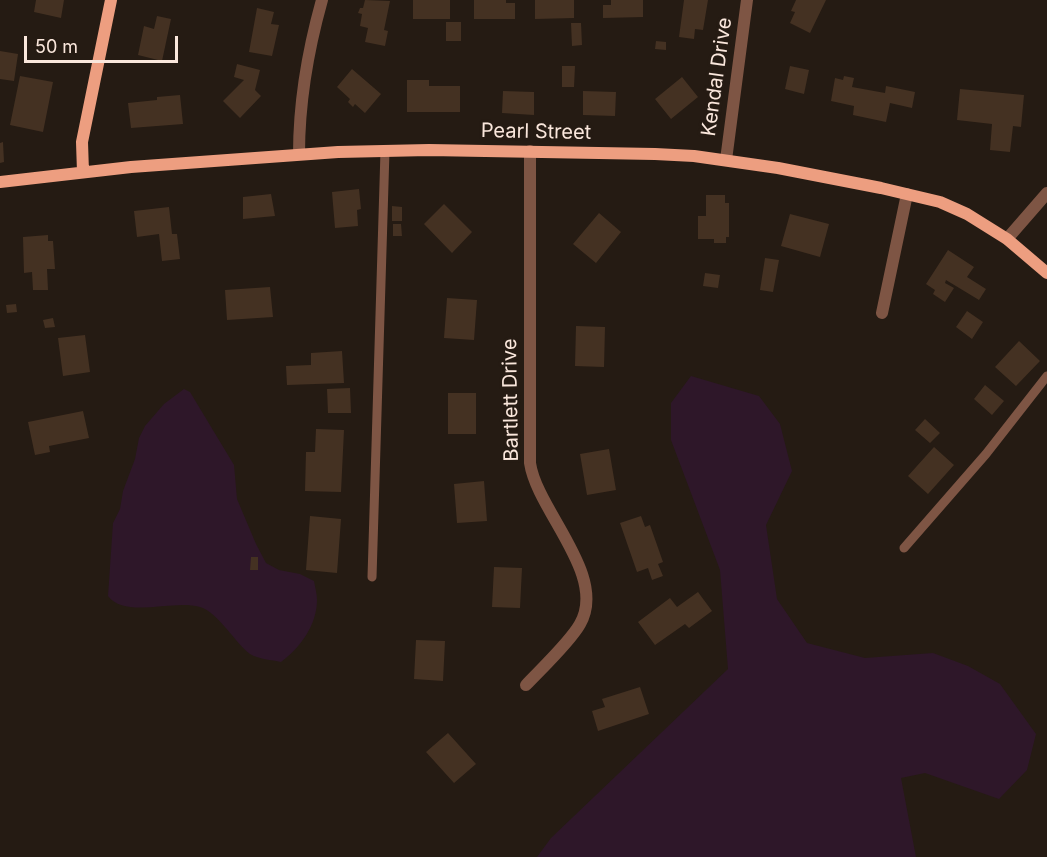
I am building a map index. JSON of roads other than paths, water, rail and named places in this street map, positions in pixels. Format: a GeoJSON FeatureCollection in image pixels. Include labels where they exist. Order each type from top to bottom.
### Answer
{"type":"FeatureCollection","features":[{"type":"Feature","properties":{"kind":"street"},"geometry":{"type":"LineString","coordinates":[[83,172],[82,142],[111,0]]}},
{"type":"Feature","properties":{"kind":"street"},"geometry":{"type":"LineString","coordinates":[[299,154],[299,124],[304,86],[322,0]]}},
{"type":"Feature","properties":{"kind":"street","name":"Kendal Drive"},"geometry":{"type":"LineString","coordinates":[[726,160],[747,0]]}},
{"type":"Feature","properties":{"kind":"street","name":"Pearl Street"},"geometry":{"type":"LineString","coordinates":[[0,182],[83,172],[299,154],[385,151],[655,154],[726,160],[907,194],[954,208],[1007,238],[1047,273]]}},
{"type":"Feature","properties":{"kind":"street","name":"Bartlett Drive"},"geometry":{"type":"LineString","coordinates":[[526,685],[580,624],[586,609],[583,577],[575,557],[538,489],[530,463],[530,151]]}},
{"type":"Feature","properties":{"kind":"street"},"geometry":{"type":"LineString","coordinates":[[1007,238],[1047,193]]}},
{"type":"Feature","properties":{"kind":"street"},"geometry":{"type":"LineString","coordinates":[[882,313],[907,194]]}},
{"type":"Feature","properties":{"kind":"lane"},"geometry":{"type":"LineString","coordinates":[[372,576],[385,151]]}},
{"type":"Feature","properties":{"kind":"lane"},"geometry":{"type":"LineString","coordinates":[[904,548],[986,454],[1047,376]]}}]}
